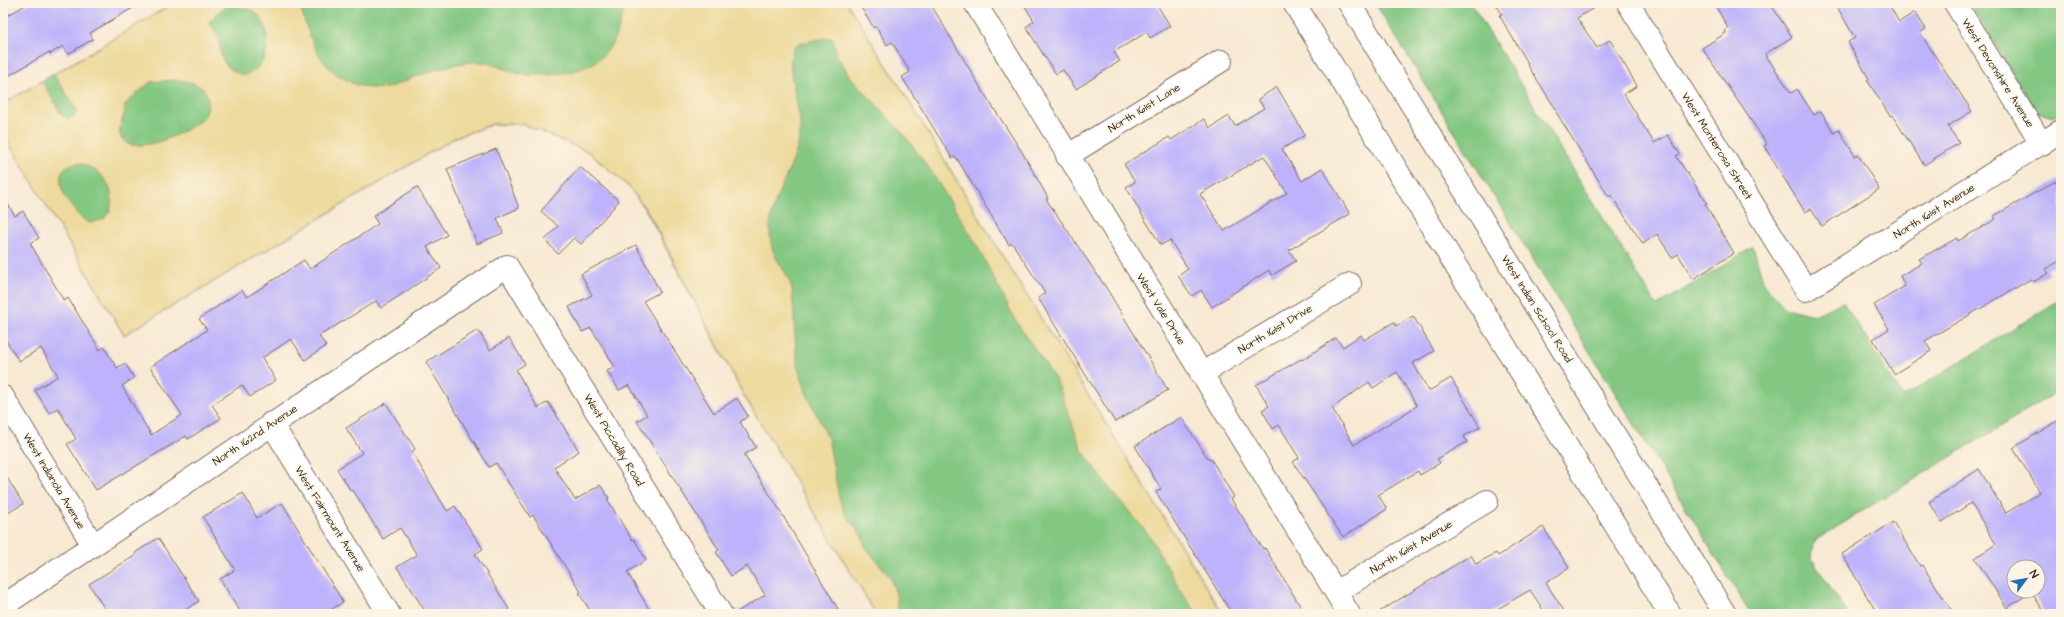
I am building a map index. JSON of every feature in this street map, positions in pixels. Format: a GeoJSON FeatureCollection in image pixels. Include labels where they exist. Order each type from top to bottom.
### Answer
{"type":"FeatureCollection","features":[{"type":"Feature","properties":{"kind":"street","name":"West Vale Drive"},"geometry":{"type":"LineString","coordinates":[[976,3],[1067,156],[1349,614]]}},
{"type":"Feature","properties":{"kind":"street"},"geometry":{"type":"LineString","coordinates":[[1294,3],[1670,614]]}},
{"type":"Feature","properties":{"kind":"street","name":"West Indian School Road"},"geometry":{"type":"LineString","coordinates":[[1349,3],[1725,614]]}},
{"type":"Feature","properties":{"kind":"street","name":"West Monterosa Street"},"geometry":{"type":"LineString","coordinates":[[1628,3],[1806,290]]}},
{"type":"Feature","properties":{"kind":"street","name":"West Devonshire Avenue"},"geometry":{"type":"LineString","coordinates":[[1955,3],[2042,144]]}},
{"type":"Feature","properties":{"kind":"street","name":"North 161st Lane"},"geometry":{"type":"LineString","coordinates":[[1067,156],[1221,60]]}},
{"type":"Feature","properties":{"kind":"street","name":"North 161st Avenue"},"geometry":{"type":"LineString","coordinates":[[1806,290],[2061,131]]}},
{"type":"Feature","properties":{"kind":"street","name":"North 162nd Avenue"},"geometry":{"type":"LineString","coordinates":[[3,606],[271,423],[507,266]]}},
{"type":"Feature","properties":{"kind":"street","name":"West Piccadilly Road"},"geometry":{"type":"LineString","coordinates":[[507,266],[721,614]]}},
{"type":"Feature","properties":{"kind":"street","name":"North 161st Drive"},"geometry":{"type":"LineString","coordinates":[[1201,374],[1350,284]]}},
{"type":"Feature","properties":{"kind":"street","name":"West Indianola Avenue"},"geometry":{"type":"LineString","coordinates":[[3,397],[93,545]]}},
{"type":"Feature","properties":{"kind":"street","name":"West Fairmount Avenue"},"geometry":{"type":"LineString","coordinates":[[271,423],[389,614]]}},
{"type":"Feature","properties":{"kind":"street","name":"North 161st Avenue"},"geometry":{"type":"LineString","coordinates":[[1336,592],[1487,501]]}},
{"type":"Feature","properties":{"kind":"green space"},"geometry":{"type":"Polygon","coordinates":[[[174,3],[847,3],[899,85],[1223,614],[876,614],[743,394],[648,214],[630,188],[589,152],[523,124],[493,124],[456,137],[124,335],[3,133],[3,104],[174,3]]]}},
{"type":"Feature","properties":{"kind":"green space"},"geometry":{"type":"Polygon","coordinates":[[[1375,3],[1471,3],[1657,306],[1753,247],[1764,284],[1785,308],[1814,315],[1843,302],[1903,397],[2061,299],[2061,389],[1814,541],[1812,559],[1848,614],[1751,614],[1375,3]]]}},
{"type":"Feature","properties":{"kind":"green space"},"geometry":{"type":"Polygon","coordinates":[[[1970,3],[2061,3],[2061,113],[2054,117],[2036,112],[1970,3]]]}},
{"type":"Feature","properties":{"kind":"sand"},"geometry":{"type":"Polygon","coordinates":[[[174,3],[228,3],[208,23],[217,35],[222,58],[226,65],[233,71],[244,75],[253,71],[260,65],[264,57],[268,38],[266,28],[262,19],[255,12],[249,9],[235,7],[229,3],[299,3],[316,50],[330,69],[352,83],[366,87],[386,88],[434,70],[474,62],[486,63],[515,73],[532,75],[563,73],[578,70],[591,65],[608,50],[618,30],[626,3],[847,3],[899,85],[1223,614],[1198,614],[1196,612],[1181,591],[1149,535],[1106,484],[1082,450],[1057,382],[1016,321],[974,240],[931,171],[906,137],[849,75],[837,55],[832,37],[798,43],[793,50],[791,71],[799,118],[799,142],[774,206],[771,219],[771,243],[776,257],[786,274],[792,289],[797,365],[808,397],[828,438],[839,498],[845,514],[860,533],[866,548],[890,577],[896,594],[898,614],[876,614],[743,394],[649,214],[630,188],[589,152],[523,124],[493,124],[456,137],[124,335],[3,133],[3,104],[42,81],[61,114],[70,119],[77,113],[77,110],[54,74],[174,3]],[[174,80],[150,82],[124,105],[125,109],[120,126],[120,135],[122,139],[129,144],[151,144],[177,135],[204,117],[208,105],[206,93],[198,85],[174,80]],[[79,163],[68,166],[62,173],[61,181],[63,191],[74,211],[82,218],[90,223],[104,219],[110,211],[112,202],[109,187],[106,181],[95,170],[79,163]]]}},
{"type":"Feature","properties":{"kind":"building"},"geometry":{"type":"Polygon","coordinates":[[[29,3],[141,3],[90,33],[93,39],[68,54],[63,46],[50,54],[49,52],[3,79],[3,18],[29,3]]]}},
{"type":"Feature","properties":{"kind":"building"},"geometry":{"type":"Polygon","coordinates":[[[858,3],[930,3],[982,90],[1022,152],[1048,198],[1046,199],[1105,286],[1168,390],[1115,422],[1038,298],[1045,293],[1012,243],[1009,245],[956,157],[952,158],[902,77],[910,72],[892,42],[887,45],[876,26],[874,28],[858,3]]]}},
{"type":"Feature","properties":{"kind":"building"},"geometry":{"type":"Polygon","coordinates":[[[1023,3],[1156,3],[1170,26],[1150,38],[1147,32],[1114,52],[1120,61],[1076,89],[1063,70],[1056,74],[1026,27],[1034,21],[1023,3]]]}},
{"type":"Feature","properties":{"kind":"building"},"geometry":{"type":"Polygon","coordinates":[[[1495,3],[1602,3],[1577,18],[1597,48],[1610,40],[1637,86],[1624,94],[1654,143],[1668,135],[1680,154],[1676,156],[1707,203],[1705,204],[1734,253],[1693,279],[1678,254],[1672,258],[1657,234],[1643,244],[1611,195],[1609,197],[1556,112],[1557,111],[1527,64],[1528,63],[1499,15],[1502,14],[1495,3]]]}},
{"type":"Feature","properties":{"kind":"building"},"geometry":{"type":"Polygon","coordinates":[[[1714,3],[1770,3],[1792,37],[1765,54],[1791,93],[1797,89],[1814,115],[1821,111],[1834,133],[1839,130],[1855,156],[1858,154],[1879,189],[1822,226],[1811,209],[1805,212],[1764,146],[1767,144],[1702,48],[1726,33],[1725,30],[1728,28],[1714,3]]]}},
{"type":"Feature","properties":{"kind":"building"},"geometry":{"type":"Polygon","coordinates":[[[1835,3],[1888,3],[1899,22],[1915,12],[1926,29],[1920,33],[1972,111],[1948,126],[1959,143],[1924,165],[1892,115],[1890,116],[1867,80],[1869,79],[1848,42],[1855,38],[1835,3]]]}},
{"type":"Feature","properties":{"kind":"building"},"geometry":{"type":"Polygon","coordinates":[[[1277,87],[1305,135],[1282,149],[1302,181],[1322,168],[1350,214],[1289,250],[1296,261],[1272,275],[1269,270],[1212,307],[1201,290],[1192,296],[1178,276],[1188,269],[1170,240],[1161,245],[1145,220],[1126,187],[1135,182],[1124,164],[1169,137],[1171,140],[1204,119],[1210,128],[1229,116],[1235,126],[1264,108],[1258,99],[1277,87]],[[1264,156],[1200,194],[1224,231],[1287,193],[1264,156]]]}},
{"type":"Feature","properties":{"kind":"building"},"geometry":{"type":"Polygon","coordinates":[[[496,149],[519,208],[497,218],[503,233],[477,244],[447,169],[496,149]]]}},
{"type":"Feature","properties":{"kind":"building"},"geometry":{"type":"Polygon","coordinates":[[[580,167],[619,201],[581,244],[574,238],[558,254],[545,240],[558,226],[541,211],[580,167]]]}},
{"type":"Feature","properties":{"kind":"building"},"geometry":{"type":"Polygon","coordinates":[[[2061,178],[2061,260],[2046,269],[2049,273],[2033,282],[2031,279],[1925,341],[1931,351],[1894,374],[1873,339],[1889,329],[1874,305],[1905,286],[1900,276],[1922,263],[1919,259],[1957,238],[1958,241],[1996,219],[1994,216],[2061,178]]]}},
{"type":"Feature","properties":{"kind":"building"},"geometry":{"type":"Polygon","coordinates":[[[417,187],[447,235],[427,247],[441,268],[381,308],[376,301],[319,336],[326,346],[305,360],[291,339],[262,358],[276,380],[250,397],[242,385],[212,405],[221,418],[188,439],[186,436],[96,490],[67,444],[76,439],[58,408],[49,413],[35,390],[58,376],[41,348],[19,361],[3,336],[3,196],[15,216],[23,211],[39,238],[30,243],[64,301],[68,298],[100,350],[104,347],[117,368],[125,363],[134,378],[122,386],[151,435],[182,415],[150,367],[207,330],[199,319],[242,290],[247,297],[304,260],[310,269],[378,224],[373,216],[417,187]]]}},
{"type":"Feature","properties":{"kind":"building"},"geometry":{"type":"Polygon","coordinates":[[[636,245],[660,292],[643,301],[714,413],[737,398],[748,416],[740,422],[756,447],[744,455],[776,504],[841,614],[734,614],[765,595],[747,566],[731,576],[716,552],[719,550],[637,421],[647,415],[629,385],[619,390],[607,371],[615,367],[591,328],[582,332],[569,307],[592,295],[581,274],[636,245]]]}},
{"type":"Feature","properties":{"kind":"building"},"geometry":{"type":"Polygon","coordinates":[[[1413,316],[1434,351],[1413,363],[1429,391],[1451,378],[1480,427],[1464,436],[1467,442],[1437,459],[1440,463],[1420,475],[1418,471],[1378,495],[1387,509],[1343,537],[1293,462],[1299,458],[1279,425],[1273,429],[1262,410],[1269,406],[1256,385],[1301,359],[1302,360],[1336,338],[1343,347],[1361,335],[1364,340],[1394,322],[1396,326],[1413,316]],[[1397,372],[1373,388],[1369,382],[1332,408],[1354,445],[1417,406],[1397,372]]]}},
{"type":"Feature","properties":{"kind":"building"},"geometry":{"type":"Polygon","coordinates":[[[478,330],[490,350],[509,338],[525,364],[516,370],[538,408],[548,402],[579,451],[554,467],[575,500],[600,485],[609,498],[607,499],[632,540],[634,539],[646,560],[627,572],[652,614],[592,614],[579,593],[581,592],[533,515],[530,517],[496,463],[489,467],[426,362],[478,330]]]}},
{"type":"Feature","properties":{"kind":"building"},"geometry":{"type":"Polygon","coordinates":[[[386,403],[415,449],[412,452],[447,511],[455,506],[483,549],[475,554],[512,614],[427,614],[397,567],[417,555],[400,528],[383,539],[353,490],[351,491],[337,469],[362,453],[346,428],[386,403]]]}},
{"type":"Feature","properties":{"kind":"building"},"geometry":{"type":"Polygon","coordinates":[[[1181,417],[1209,460],[1211,459],[1234,497],[1231,499],[1263,549],[1265,548],[1305,614],[1232,614],[1156,492],[1161,489],[1135,446],[1181,417]]]}},
{"type":"Feature","properties":{"kind":"building"},"geometry":{"type":"Polygon","coordinates":[[[2061,419],[2061,614],[2046,614],[2036,599],[2046,599],[2046,559],[2006,559],[2006,599],[2020,599],[2007,608],[1975,558],[1996,544],[1971,503],[1942,522],[1929,502],[1979,469],[2006,513],[2040,492],[2013,448],[2061,419]]]}},
{"type":"Feature","properties":{"kind":"building"},"geometry":{"type":"Polygon","coordinates":[[[3,471],[23,504],[3,516],[3,471]]]}},
{"type":"Feature","properties":{"kind":"building"},"geometry":{"type":"Polygon","coordinates":[[[243,493],[257,518],[282,503],[343,602],[325,614],[242,614],[220,579],[235,570],[203,517],[243,493]]]}},
{"type":"Feature","properties":{"kind":"building"},"geometry":{"type":"Polygon","coordinates":[[[1893,522],[1920,566],[1922,565],[1954,614],[1878,614],[1842,554],[1893,522]]]}},
{"type":"Feature","properties":{"kind":"building"},"geometry":{"type":"Polygon","coordinates":[[[1543,527],[1569,568],[1546,583],[1566,614],[1546,614],[1530,590],[1489,614],[1376,614],[1471,555],[1476,564],[1496,553],[1498,556],[1543,527]]]}},
{"type":"Feature","properties":{"kind":"building"},"geometry":{"type":"Polygon","coordinates":[[[158,538],[199,601],[179,614],[108,614],[89,584],[136,555],[135,553],[158,538]]]}}]}
